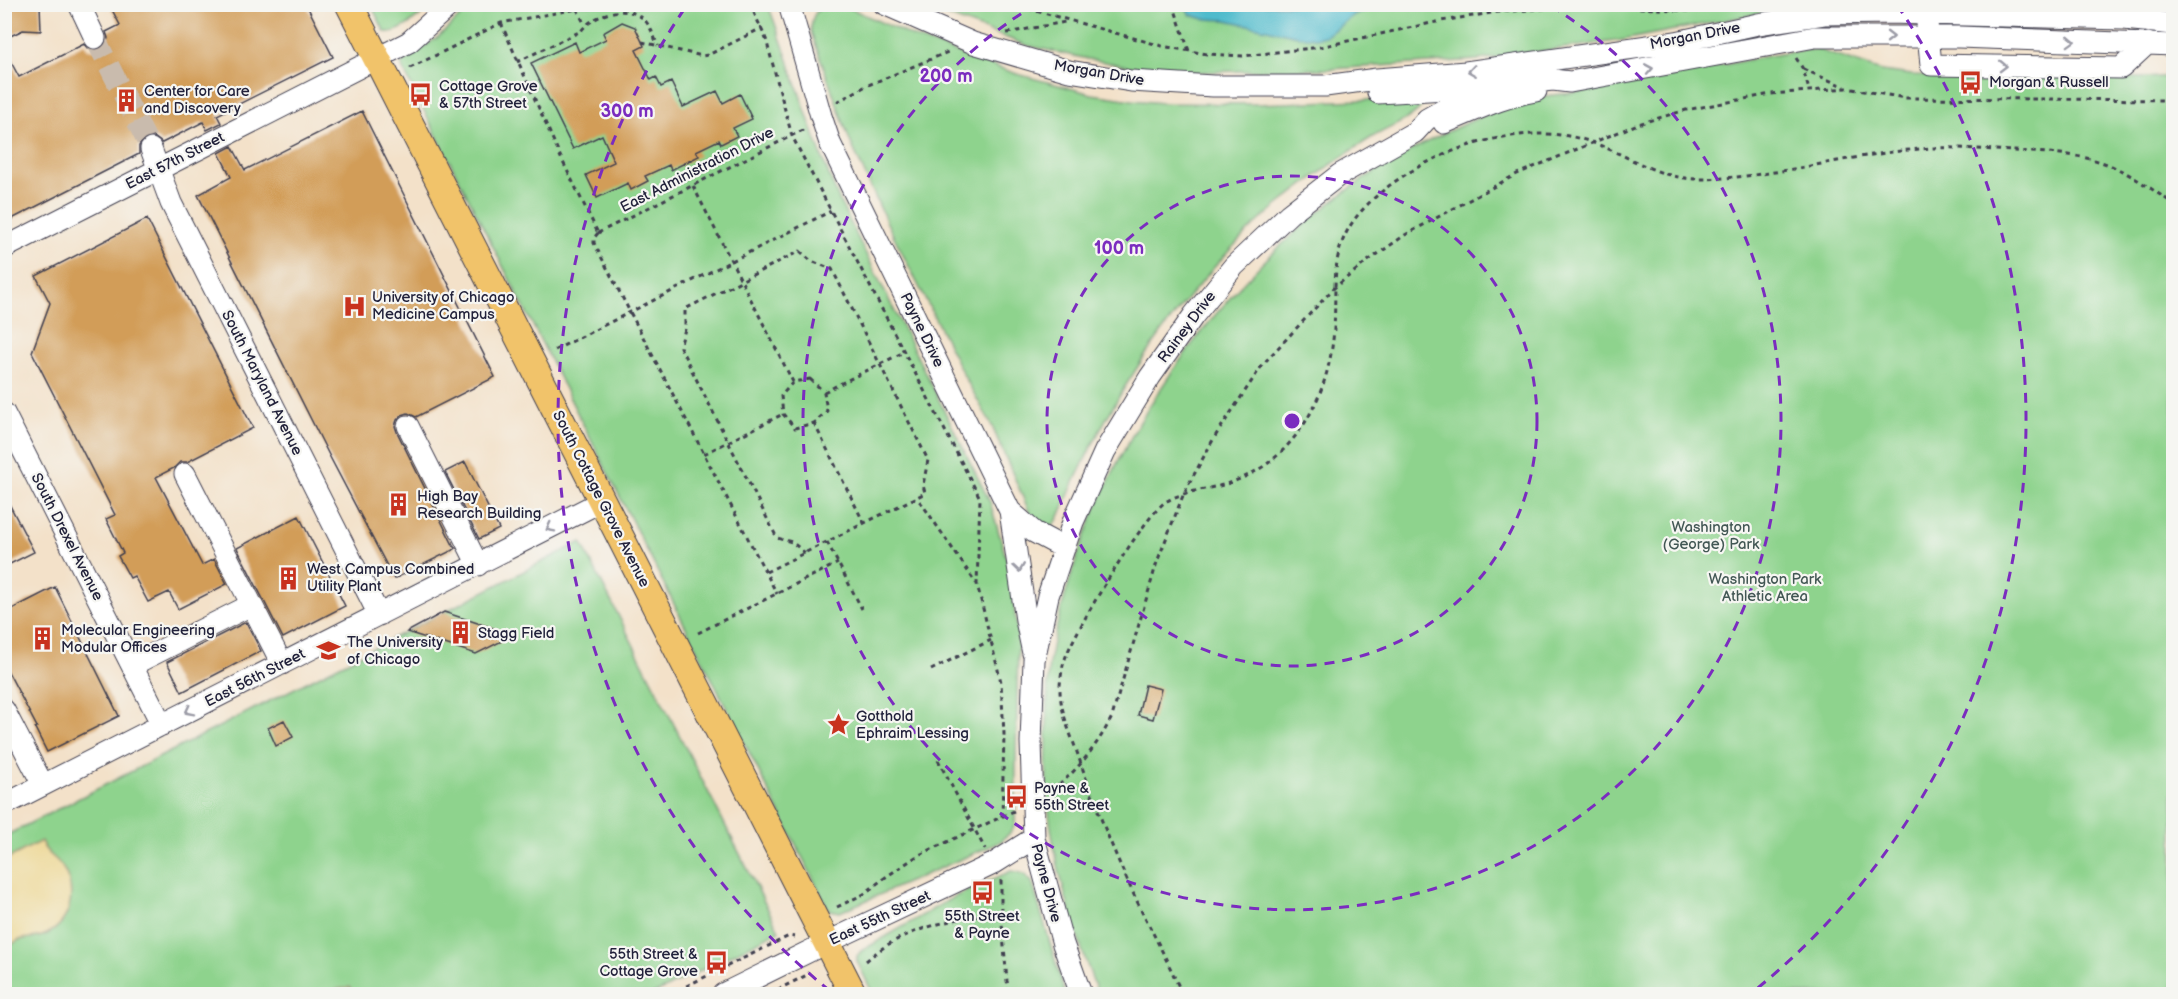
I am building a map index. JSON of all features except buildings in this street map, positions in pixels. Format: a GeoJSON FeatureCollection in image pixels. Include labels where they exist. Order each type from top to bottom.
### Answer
{"type":"FeatureCollection","features":[{"type":"Feature","properties":{"kind":"main road","name":"South Cottage Grove Avenue"},"geometry":{"type":"LineString","coordinates":[[349,4],[853,994]]}},
{"type":"Feature","properties":{"kind":"street"},"geometry":{"type":"LineString","coordinates":[[79,4],[95,38]]}},
{"type":"Feature","properties":{"kind":"street","name":"Payne Drive"},"geometry":{"type":"LineString","coordinates":[[789,4],[830,143],[1010,511],[1034,660]]}},
{"type":"Feature","properties":{"kind":"street","name":"Morgan Drive"},"geometry":{"type":"LineString","coordinates":[[884,4],[973,43],[1069,71],[1131,81],[1213,86],[1325,86],[1377,79],[1466,72],[1676,42],[1777,20],[1824,14],[1925,10],[2174,24]]}},
{"type":"Feature","properties":{"kind":"street","name":"East 57th Street"},"geometry":{"type":"LineString","coordinates":[[4,248],[409,42],[443,7]]}},
{"type":"Feature","properties":{"kind":"street"},"geometry":{"type":"LineString","coordinates":[[1925,10],[1931,65],[2121,68],[2148,43]]}},
{"type":"Feature","properties":{"kind":"street","name":"Morgan Drive"},"geometry":{"type":"LineString","coordinates":[[1325,86],[1370,93],[1486,87],[1553,80],[1570,82],[1815,38],[1928,37],[2174,45]]}},
{"type":"Feature","properties":{"kind":"street"},"geometry":{"type":"LineString","coordinates":[[1486,87],[1512,77],[1646,53],[1676,42]]}},
{"type":"Feature","properties":{"kind":"street","name":"Rainey Drive"},"geometry":{"type":"LineString","coordinates":[[1048,596],[1072,522],[1105,451],[1150,377],[1194,315],[1234,266],[1289,214],[1339,176],[1414,132],[1440,125],[1522,93],[1553,88],[1570,82]]}},
{"type":"Feature","properties":{"kind":"street","name":"Rainey Drive"},"geometry":{"type":"LineString","coordinates":[[1414,132],[1426,119],[1486,87]]}},
{"type":"Feature","properties":{"kind":"street","name":"South Maryland Avenue"},"geometry":{"type":"LineString","coordinates":[[151,149],[171,203],[379,615]]}},
{"type":"Feature","properties":{"kind":"street","name":"South Drexel Avenue"},"geometry":{"type":"LineString","coordinates":[[4,413],[162,725]]}},
{"type":"Feature","properties":{"kind":"street"},"geometry":{"type":"LineString","coordinates":[[408,426],[478,565]]}},
{"type":"Feature","properties":{"kind":"street"},"geometry":{"type":"LineString","coordinates":[[185,474],[282,664]]}},
{"type":"Feature","properties":{"kind":"street","name":"East 56th Street"},"geometry":{"type":"LineString","coordinates":[[4,805],[602,501]]}},
{"type":"Feature","properties":{"kind":"street"},"geometry":{"type":"LineString","coordinates":[[1010,511],[1034,532],[1064,548]]}},
{"type":"Feature","properties":{"kind":"street","name":"Payne Drive"},"geometry":{"type":"LineString","coordinates":[[1048,596],[1034,660],[1031,742],[1034,838],[1063,944],[1081,994]]}},
{"type":"Feature","properties":{"kind":"street"},"geometry":{"type":"LineString","coordinates":[[132,665],[251,605]]}},
{"type":"Feature","properties":{"kind":"street"},"geometry":{"type":"LineString","coordinates":[[4,710],[43,785]]}},
{"type":"Feature","properties":{"kind":"street","name":"East 55th Street"},"geometry":{"type":"LineString","coordinates":[[723,994],[993,864],[1034,838]]}},
{"type":"Feature","properties":{"kind":"path"},"geometry":{"type":"LineString","coordinates":[[410,68],[501,23],[577,9],[591,4]]}},
{"type":"Feature","properties":{"kind":"path"},"geometry":{"type":"LineString","coordinates":[[750,4],[762,28],[792,136],[980,498],[977,585],[1001,682],[1004,734],[1002,818]]}},
{"type":"Feature","properties":{"kind":"path"},"geometry":{"type":"LineString","coordinates":[[1011,4],[1067,22],[1162,46],[1243,56],[1320,48],[1441,21],[1498,12],[1595,7],[1688,11],[1719,4]]}},
{"type":"Feature","properties":{"kind":"path"},"geometry":{"type":"LineString","coordinates":[[1173,4],[1189,51]]}},
{"type":"Feature","properties":{"kind":"path"},"geometry":{"type":"LineString","coordinates":[[1532,9],[1537,4]]}},
{"type":"Feature","properties":{"kind":"path"},"geometry":{"type":"LineString","coordinates":[[1595,7],[1602,4]]}},
{"type":"Feature","properties":{"kind":"path"},"geometry":{"type":"LineString","coordinates":[[577,9],[585,25]]}},
{"type":"Feature","properties":{"kind":"path"},"geometry":{"type":"LineString","coordinates":[[518,62],[581,31],[585,25],[617,11],[631,13],[642,18],[647,23],[658,46]]}},
{"type":"Feature","properties":{"kind":"path"},"geometry":{"type":"LineString","coordinates":[[999,34],[1067,22]]}},
{"type":"Feature","properties":{"kind":"path"},"geometry":{"type":"LineString","coordinates":[[501,23],[561,158],[598,233],[594,238],[594,243],[777,594]]}},
{"type":"Feature","properties":{"kind":"path"},"geometry":{"type":"LineString","coordinates":[[642,42],[702,56],[762,28]]}},
{"type":"Feature","properties":{"kind":"path"},"geometry":{"type":"LineString","coordinates":[[837,102],[866,86],[950,51]]}},
{"type":"Feature","properties":{"kind":"path"},"geometry":{"type":"LineString","coordinates":[[1809,90],[1803,69],[1847,88]]}},
{"type":"Feature","properties":{"kind":"path"},"geometry":{"type":"LineString","coordinates":[[1047,794],[1081,765],[1102,736],[1112,717],[1157,562],[1184,493],[1214,438],[1263,364],[1334,288],[1406,235],[1517,174],[1638,124],[1686,110],[1771,94],[1847,88],[1905,98],[2174,100]]}},
{"type":"Feature","properties":{"kind":"path","name":"East Administration Drive"},"geometry":{"type":"LineString","coordinates":[[598,233],[807,128]]}},
{"type":"Feature","properties":{"kind":"path"},"geometry":{"type":"LineString","coordinates":[[1182,994],[1111,844],[1081,765],[1061,707],[1060,685],[1064,660],[1107,581],[1151,515],[1161,504],[1184,493],[1241,479],[1278,456],[1303,428],[1326,379],[1334,338],[1334,288],[1338,253],[1346,231],[1366,206],[1390,184],[1444,154],[1521,134],[1560,134],[1593,142],[1652,171],[1698,180],[1935,148],[2050,153],[2102,162],[2135,178],[2174,204]]}},
{"type":"Feature","properties":{"kind":"path"},"geometry":{"type":"LineString","coordinates":[[693,186],[793,382]]}},
{"type":"Feature","properties":{"kind":"path"},"geometry":{"type":"LineString","coordinates":[[555,350],[831,211]]}},
{"type":"Feature","properties":{"kind":"path"},"geometry":{"type":"LineString","coordinates":[[766,572],[805,553],[925,493],[923,485],[928,460],[832,269],[811,261],[800,251],[685,309],[685,329],[680,347],[777,538],[800,546],[805,553]]}},
{"type":"Feature","properties":{"kind":"path"},"geometry":{"type":"LineString","coordinates":[[824,392],[904,352]]}},
{"type":"Feature","properties":{"kind":"path"},"geometry":{"type":"LineString","coordinates":[[810,379],[824,392],[827,411],[814,423],[795,428],[783,414],[780,396],[793,382],[810,379]]}},
{"type":"Feature","properties":{"kind":"path"},"geometry":{"type":"LineString","coordinates":[[704,454],[783,414]]}},
{"type":"Feature","properties":{"kind":"path"},"geometry":{"type":"LineString","coordinates":[[814,423],[864,523]]}},
{"type":"Feature","properties":{"kind":"path"},"geometry":{"type":"LineString","coordinates":[[913,499],[918,500],[928,511],[977,585]]}},
{"type":"Feature","properties":{"kind":"path"},"geometry":{"type":"LineString","coordinates":[[827,542],[862,609]]}},
{"type":"Feature","properties":{"kind":"path"},"geometry":{"type":"LineString","coordinates":[[698,633],[838,562]]}},
{"type":"Feature","properties":{"kind":"path"},"geometry":{"type":"LineString","coordinates":[[931,670],[992,640]]}},
{"type":"Feature","properties":{"kind":"path"},"geometry":{"type":"LineString","coordinates":[[938,760],[985,849]]}},
{"type":"Feature","properties":{"kind":"path"},"geometry":{"type":"LineString","coordinates":[[837,907],[864,894],[918,856],[1016,811]]}},
{"type":"Feature","properties":{"kind":"path"},"geometry":{"type":"LineString","coordinates":[[999,875],[1002,883],[1001,912],[1010,994]]}},
{"type":"Feature","properties":{"kind":"path"},"geometry":{"type":"LineString","coordinates":[[866,961],[889,944],[934,926],[970,916],[1001,912]]}},
{"type":"Feature","properties":{"kind":"path"},"geometry":{"type":"LineString","coordinates":[[670,994],[789,936]]}},
{"type":"Feature","properties":{"kind":"path"},"geometry":{"type":"LineString","coordinates":[[769,994],[807,975]]}},
{"type":"Feature","properties":{"kind":"green space"},"geometry":{"type":"Polygon","coordinates":[[[830,4],[843,5],[918,39],[1017,74],[1092,94],[1163,103],[1256,104],[1416,98],[1420,101],[1421,107],[1404,120],[1348,153],[1304,185],[1262,218],[1218,263],[1164,329],[1123,389],[1088,453],[1058,519],[1051,526],[1045,527],[1032,518],[991,424],[963,374],[887,223],[850,141],[811,32],[817,11],[830,4]]]}},
{"type":"Feature","properties":{"kind":"green space"},"geometry":{"type":"Polygon","coordinates":[[[371,5],[433,5],[410,23],[397,30],[385,32],[371,5]]]}},
{"type":"Feature","properties":{"kind":"green space"},"geometry":{"type":"Polygon","coordinates":[[[473,5],[768,5],[821,155],[841,204],[990,502],[1009,568],[1018,637],[1015,825],[1000,842],[840,912],[829,910],[402,67],[402,63],[438,37],[473,5]]]}},
{"type":"Feature","properties":{"kind":"green space"},"geometry":{"type":"Polygon","coordinates":[[[917,5],[1802,5],[1623,40],[1478,60],[1330,69],[1199,72],[1139,68],[1029,46],[917,5]]]}},
{"type":"Feature","properties":{"kind":"green space","name":"Washington (George) Park"},"geometry":{"type":"Polygon","coordinates":[[[1819,50],[1881,71],[1912,75],[2145,78],[2173,76],[2173,994],[1098,994],[1067,901],[1051,828],[1046,774],[1049,662],[1064,599],[1089,526],[1117,463],[1152,402],[1192,344],[1237,289],[1287,240],[1340,196],[1396,159],[1444,133],[1513,104],[1535,98],[1645,82],[1750,59],[1819,50]]]}},
{"type":"Feature","properties":{"kind":"green space"},"geometry":{"type":"Polygon","coordinates":[[[581,542],[779,931],[654,994],[5,994],[5,836],[581,542]]]}},
{"type":"Feature","properties":{"kind":"green space"},"geometry":{"type":"Polygon","coordinates":[[[1011,871],[1023,874],[1032,882],[1065,994],[873,994],[857,961],[857,956],[861,951],[954,897],[1011,871]]]}},
{"type":"Feature","properties":{"kind":"sand"},"geometry":{"type":"Polygon","coordinates":[[[41,841],[46,850],[61,865],[68,879],[71,897],[69,906],[62,922],[55,929],[44,936],[19,940],[7,947],[4,942],[5,860],[41,841]]]}},
{"type":"Feature","properties":{"kind":"sand"},"geometry":{"type":"Polygon","coordinates":[[[350,987],[353,994],[311,994],[350,987]]]}},
{"type":"Feature","properties":{"kind":"water"},"geometry":{"type":"Polygon","coordinates":[[[1183,5],[1378,5],[1354,15],[1326,36],[1315,38],[1226,20],[1204,19],[1191,15],[1183,5]]]}},
{"type":"Feature","properties":{"kind":"tunnel"},"geometry":{"type":"LineString","coordinates":[[95,38],[151,149]]}},
{"type":"Feature","properties":{"kind":"place","name":"Morgan & Russell"},"geometry":{"type":"Point","coordinates":[1971,82]}},
{"type":"Feature","properties":{"kind":"place","name":"Cottage Grove & 57th Street"},"geometry":{"type":"Point","coordinates":[421,95]}},
{"type":"Feature","properties":{"kind":"place","name":"Center for Care and Discovery"},"geometry":{"type":"Point","coordinates":[126,100]}},
{"type":"Feature","properties":{"kind":"place","name":"University of Chicago Medicine Campus"},"geometry":{"type":"Point","coordinates":[354,306]}},
{"type":"Feature","properties":{"kind":"place","name":"High Bay Research Building"},"geometry":{"type":"Point","coordinates":[399,505]}},
{"type":"Feature","properties":{"kind":"place","name":"West Campus Combined Utility Plant"},"geometry":{"type":"Point","coordinates":[289,578]}},
{"type":"Feature","properties":{"kind":"place","name":"Stagg Field"},"geometry":{"type":"Point","coordinates":[460,633]}},
{"type":"Feature","properties":{"kind":"place","name":"Molecular Engineering Modular Offices"},"geometry":{"type":"Point","coordinates":[43,639]}},
{"type":"Feature","properties":{"kind":"place","name":"The University of Chicago"},"geometry":{"type":"Point","coordinates":[329,651]}},
{"type":"Feature","properties":{"kind":"place","name":"Gotthold Ephraim Lessing"},"geometry":{"type":"Point","coordinates":[838,725]}},
{"type":"Feature","properties":{"kind":"place","name":"Payne & 55th Street"},"geometry":{"type":"Point","coordinates":[1016,797]}},
{"type":"Feature","properties":{"kind":"place","name":"55th Street & Payne"},"geometry":{"type":"Point","coordinates":[982,892]}},
{"type":"Feature","properties":{"kind":"place","name":"55th Street & Cottage Grove"},"geometry":{"type":"Point","coordinates":[716,963]}},
{"type":"Feature","properties":{"kind":"park label","name":"Washington Park Athletic Area"},"geometry":{"type":"Point","coordinates":[1765,588]}}]}
